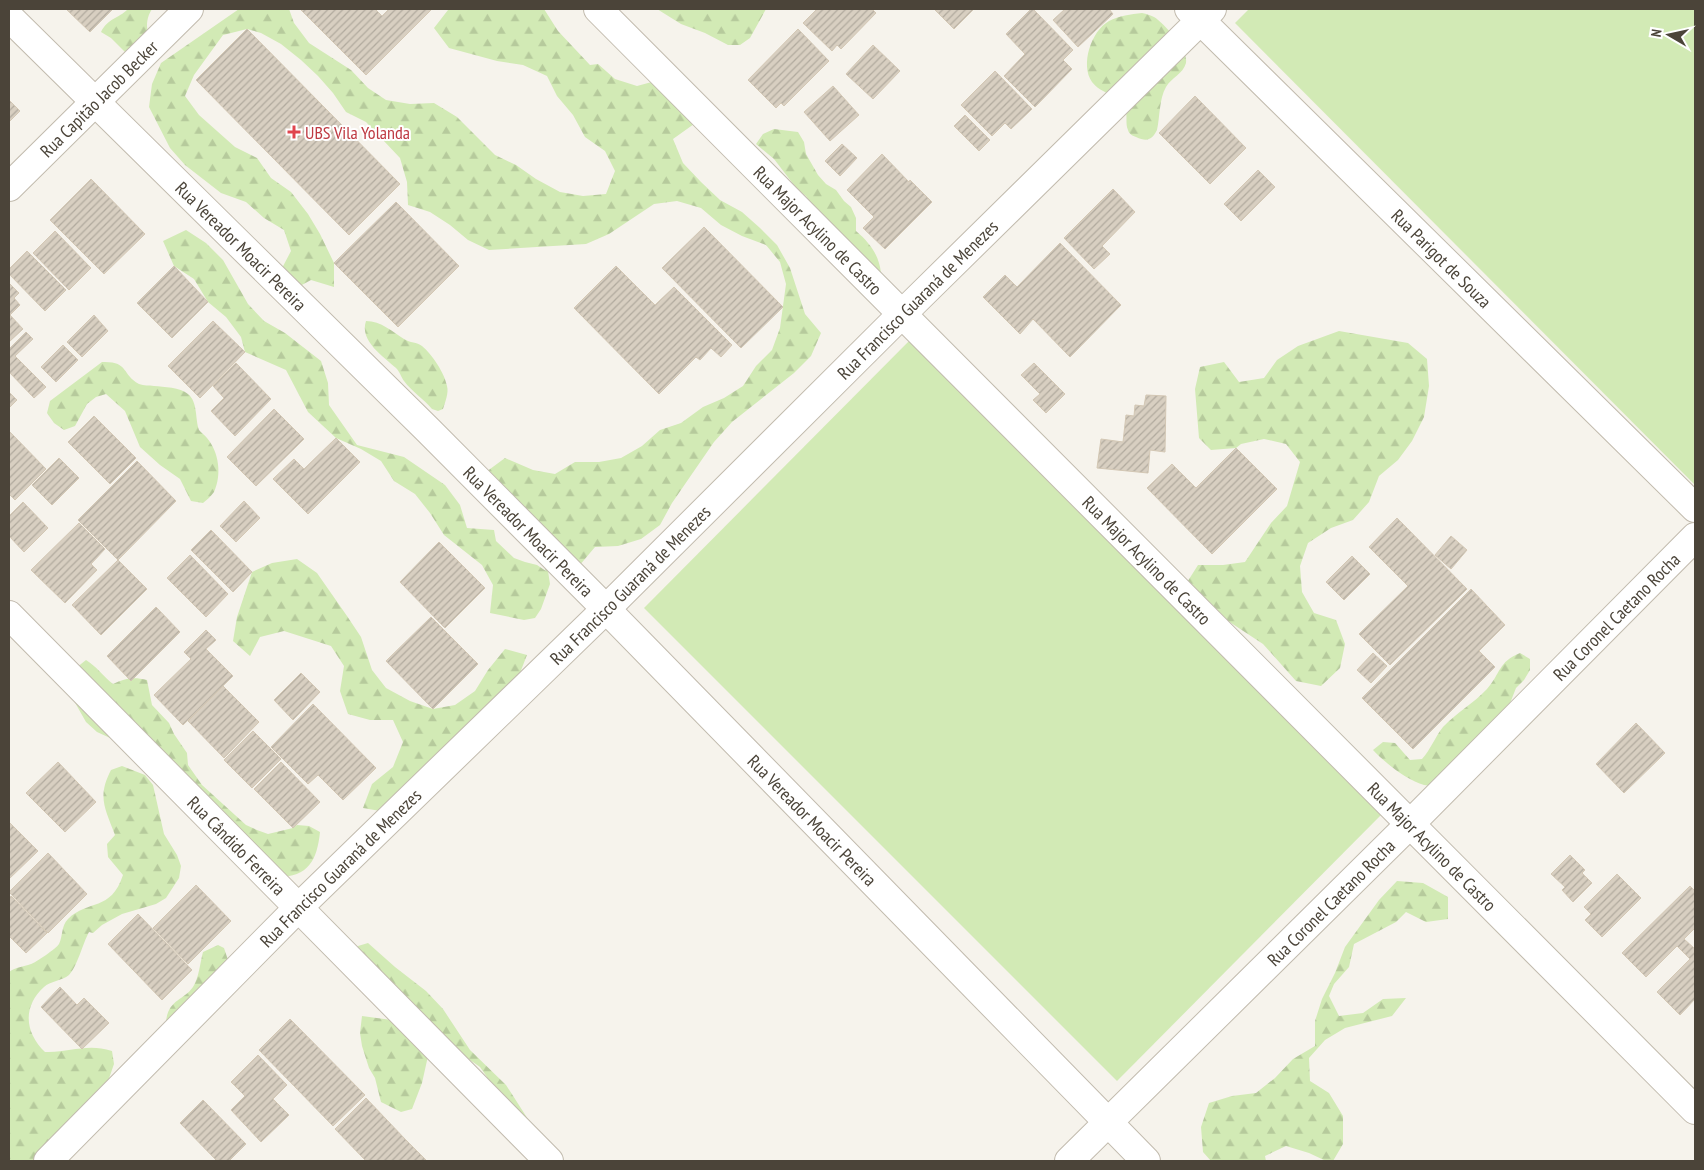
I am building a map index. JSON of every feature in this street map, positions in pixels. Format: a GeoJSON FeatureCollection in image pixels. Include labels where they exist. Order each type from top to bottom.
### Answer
{"type":"FeatureCollection","features":[{"type":"Feature","properties":{"kind":"street","name":"Rua Capitão Jacob Becker"},"geometry":{"type":"LineString","coordinates":[[9,187],[190,9]]}},
{"type":"Feature","properties":{"kind":"street","name":"Rua Major Acylino de Castro"},"geometry":{"type":"LineString","coordinates":[[598,9],[1695,1110]]}},
{"type":"Feature","properties":{"kind":"street","name":"Rua Francisco Guaraná de Menezes"},"geometry":{"type":"LineString","coordinates":[[48,1161],[298,908],[606,609],[1200,13]]}},
{"type":"Feature","properties":{"kind":"street","name":"Rua Parigot de Souza"},"geometry":{"type":"LineString","coordinates":[[1200,13],[1695,508]]}},
{"type":"Feature","properties":{"kind":"street","name":"Rua Vereador Moacir Pereira"},"geometry":{"type":"LineString","coordinates":[[9,17],[94,103],[414,416],[606,609],[1146,1161]]}},
{"type":"Feature","properties":{"kind":"street","name":"Rua Coronel Caetano Rocha"},"geometry":{"type":"LineString","coordinates":[[1069,1161],[1109,1124],[1411,824],[1695,537]]}},
{"type":"Feature","properties":{"kind":"street","name":"Rua Cândido Ferreira"},"geometry":{"type":"LineString","coordinates":[[9,615],[549,1161]]}},
{"type":"Feature","properties":{"kind":"green space"},"geometry":{"type":"Polygon","coordinates":[[[128,9],[152,9],[147,21],[148,33],[131,58],[111,38],[101,32],[110,21],[128,9]]]}},
{"type":"Feature","properties":{"kind":"green space"},"geometry":{"type":"Polygon","coordinates":[[[239,9],[289,9],[294,23],[309,43],[351,70],[368,88],[386,100],[410,104],[434,103],[457,117],[495,155],[516,165],[560,192],[583,196],[606,194],[615,171],[605,151],[585,137],[573,115],[557,96],[547,76],[523,65],[497,61],[449,48],[434,28],[448,10],[544,9],[558,31],[590,65],[598,64],[615,79],[637,86],[659,80],[694,124],[673,139],[683,163],[720,200],[742,212],[760,228],[777,245],[790,268],[805,314],[821,333],[811,356],[794,373],[732,422],[714,442],[672,503],[660,525],[641,539],[618,546],[595,547],[579,566],[548,571],[550,584],[541,609],[535,618],[524,620],[490,613],[493,585],[482,565],[444,535],[415,494],[394,481],[381,461],[361,449],[336,438],[308,412],[286,370],[245,352],[241,337],[226,317],[208,302],[194,279],[174,266],[163,241],[186,230],[206,243],[223,260],[248,304],[264,321],[285,333],[321,361],[328,383],[329,405],[357,445],[404,457],[445,485],[460,505],[467,528],[494,530],[496,541],[514,558],[537,565],[546,571],[537,550],[486,472],[505,458],[533,470],[555,474],[575,462],[599,462],[621,458],[642,446],[660,430],[681,423],[703,407],[724,398],[743,386],[756,366],[772,350],[780,328],[786,284],[780,262],[766,245],[742,236],[721,225],[701,208],[677,201],[654,204],[609,234],[586,244],[489,250],[468,240],[430,212],[408,205],[407,182],[400,158],[366,122],[346,112],[333,93],[301,60],[281,44],[261,33],[247,29],[223,35],[194,75],[185,96],[199,115],[235,147],[257,158],[271,178],[291,192],[320,234],[334,263],[334,287],[311,280],[289,292],[280,272],[291,251],[284,230],[264,218],[246,202],[221,193],[185,165],[170,148],[149,107],[152,84],[161,63],[239,9]]]}},
{"type":"Feature","properties":{"kind":"green space"},"geometry":{"type":"Polygon","coordinates":[[[657,9],[766,9],[750,38],[740,45],[728,45],[705,33],[681,24],[657,9]]]}},
{"type":"Feature","properties":{"kind":"green space"},"geometry":{"type":"Polygon","coordinates":[[[1249,9],[1695,9],[1695,485],[1235,23],[1249,9]]]}},
{"type":"Feature","properties":{"kind":"green space"},"geometry":{"type":"Polygon","coordinates":[[[1142,13],[1154,17],[1164,25],[1180,45],[1186,58],[1184,67],[1168,84],[1164,92],[1157,130],[1151,138],[1146,140],[1129,133],[1125,108],[1122,103],[1092,82],[1087,67],[1089,49],[1097,32],[1103,26],[1117,18],[1142,13]]]}},
{"type":"Feature","properties":{"kind":"green space"},"geometry":{"type":"Polygon","coordinates":[[[774,129],[798,132],[804,142],[806,154],[818,175],[826,184],[836,190],[851,207],[856,218],[856,231],[873,250],[881,273],[874,277],[814,208],[806,196],[797,189],[774,159],[756,144],[763,134],[774,129]]]}},
{"type":"Feature","properties":{"kind":"green space"},"geometry":{"type":"Polygon","coordinates":[[[366,321],[382,325],[406,340],[420,345],[430,354],[438,364],[446,381],[447,395],[443,409],[438,411],[432,409],[407,385],[399,371],[379,354],[366,335],[366,321]]]}},
{"type":"Feature","properties":{"kind":"green space"},"geometry":{"type":"Polygon","coordinates":[[[1339,331],[1408,343],[1427,359],[1429,386],[1424,417],[1412,441],[1398,460],[1379,476],[1369,502],[1353,520],[1331,528],[1308,543],[1300,566],[1302,592],[1314,613],[1336,620],[1345,644],[1340,668],[1321,686],[1296,681],[1263,644],[1222,617],[1186,584],[1198,565],[1223,565],[1245,562],[1271,523],[1287,506],[1300,462],[1286,444],[1264,439],[1241,444],[1236,448],[1211,450],[1199,438],[1195,389],[1200,367],[1224,362],[1239,382],[1264,378],[1277,360],[1298,346],[1339,331]]]}},
{"type":"Feature","properties":{"kind":"green space"},"geometry":{"type":"Polygon","coordinates":[[[913,337],[1386,810],[1117,1081],[644,608],[913,337]]]}},
{"type":"Feature","properties":{"kind":"green space"},"geometry":{"type":"Polygon","coordinates":[[[102,362],[111,362],[121,366],[139,384],[176,389],[185,392],[191,397],[195,406],[199,430],[211,444],[218,464],[218,478],[214,492],[203,503],[191,501],[180,479],[160,465],[140,447],[125,411],[106,394],[96,397],[87,404],[75,426],[64,430],[54,423],[47,413],[50,401],[102,362]]]}},
{"type":"Feature","properties":{"kind":"green space"},"geometry":{"type":"Polygon","coordinates":[[[297,559],[317,573],[347,616],[361,637],[372,670],[386,688],[410,701],[433,709],[455,705],[475,691],[488,670],[505,649],[527,655],[518,678],[437,757],[418,772],[386,812],[363,808],[372,784],[393,767],[403,742],[393,720],[370,720],[348,714],[340,691],[344,666],[331,646],[284,631],[260,637],[250,656],[233,641],[237,617],[252,572],[272,563],[297,559]]]}},
{"type":"Feature","properties":{"kind":"green space"},"geometry":{"type":"Polygon","coordinates":[[[1520,653],[1530,659],[1530,670],[1516,688],[1507,711],[1436,785],[1424,785],[1411,780],[1383,760],[1373,750],[1383,742],[1395,743],[1410,760],[1422,759],[1443,727],[1487,689],[1500,668],[1508,660],[1520,653]]]}},
{"type":"Feature","properties":{"kind":"green space"},"geometry":{"type":"Polygon","coordinates":[[[86,660],[113,684],[130,679],[147,680],[152,705],[169,723],[187,753],[188,765],[202,785],[246,825],[268,834],[293,828],[297,825],[309,826],[320,832],[319,842],[309,866],[296,874],[286,877],[275,877],[119,742],[97,732],[86,722],[65,685],[76,668],[86,660]]]}},
{"type":"Feature","properties":{"kind":"green space"},"geometry":{"type":"Polygon","coordinates":[[[122,766],[145,775],[153,785],[164,834],[177,855],[181,866],[179,878],[166,898],[156,904],[122,914],[102,925],[93,933],[89,932],[75,966],[69,975],[44,987],[32,1003],[29,1011],[30,1028],[38,1045],[45,1052],[86,1048],[103,1049],[112,1051],[114,1064],[105,1090],[42,1161],[9,1161],[9,972],[33,963],[54,949],[59,944],[64,925],[68,919],[83,909],[106,900],[118,887],[123,875],[108,857],[107,844],[115,835],[103,795],[111,770],[122,766]]]}},
{"type":"Feature","properties":{"kind":"green space"},"geometry":{"type":"Polygon","coordinates":[[[1397,881],[1423,883],[1448,897],[1448,919],[1426,922],[1406,912],[1396,922],[1354,944],[1349,967],[1334,984],[1329,996],[1339,1016],[1363,1013],[1383,999],[1406,998],[1392,1016],[1345,1028],[1325,1040],[1309,1058],[1310,1081],[1329,1093],[1343,1116],[1343,1144],[1333,1161],[1326,1161],[1309,1153],[1286,1146],[1265,1156],[1266,1161],[1211,1161],[1203,1152],[1201,1127],[1209,1103],[1232,1096],[1256,1093],[1275,1078],[1293,1059],[1315,1046],[1315,1021],[1322,999],[1345,947],[1379,900],[1397,881]]]}},
{"type":"Feature","properties":{"kind":"green space"},"geometry":{"type":"Polygon","coordinates":[[[368,943],[426,991],[443,1009],[470,1050],[506,1085],[533,1127],[543,1134],[530,1137],[489,1090],[487,1077],[480,1067],[470,1060],[444,1052],[428,1056],[422,1083],[412,1109],[401,1112],[381,1102],[375,1078],[369,1068],[362,1046],[360,1033],[362,1016],[399,1021],[359,957],[358,946],[368,943]]]}},
{"type":"Feature","properties":{"kind":"green space"},"geometry":{"type":"Polygon","coordinates":[[[218,945],[224,948],[228,960],[169,1025],[166,1021],[170,1008],[193,987],[198,975],[203,952],[218,945]]]}},
{"type":"Feature","properties":{"kind":"building"},"geometry":{"type":"Polygon","coordinates":[[[66,9],[113,9],[90,32],[66,9]]]}},
{"type":"Feature","properties":{"kind":"building"},"geometry":{"type":"Polygon","coordinates":[[[300,9],[375,9],[382,16],[389,9],[432,9],[366,75],[300,9]]]}},
{"type":"Feature","properties":{"kind":"building"},"geometry":{"type":"Polygon","coordinates":[[[817,9],[874,9],[876,13],[841,49],[837,45],[832,51],[803,23],[817,9]]]}},
{"type":"Feature","properties":{"kind":"building"},"geometry":{"type":"Polygon","coordinates":[[[934,9],[974,9],[954,29],[934,9]]]}},
{"type":"Feature","properties":{"kind":"building"},"geometry":{"type":"Polygon","coordinates":[[[1031,9],[1073,50],[1063,60],[1072,69],[1035,107],[1004,76],[1025,54],[1006,34],[1031,9]]]}},
{"type":"Feature","properties":{"kind":"building"},"geometry":{"type":"Polygon","coordinates":[[[1065,9],[1109,9],[1113,14],[1078,47],[1053,20],[1065,9]]]}},
{"type":"Feature","properties":{"kind":"building"},"geometry":{"type":"Polygon","coordinates":[[[247,29],[400,184],[349,235],[196,80],[247,29]]]}},
{"type":"Feature","properties":{"kind":"building"},"geometry":{"type":"Polygon","coordinates":[[[798,29],[829,61],[784,106],[781,103],[776,108],[748,80],[798,29]]]}},
{"type":"Feature","properties":{"kind":"building"},"geometry":{"type":"Polygon","coordinates":[[[873,45],[900,71],[873,99],[846,74],[873,45]]]}},
{"type":"Feature","properties":{"kind":"building"},"geometry":{"type":"Polygon","coordinates":[[[995,71],[1032,109],[1011,129],[1005,123],[992,136],[961,105],[995,71]]]}},
{"type":"Feature","properties":{"kind":"building"},"geometry":{"type":"Polygon","coordinates":[[[833,86],[859,115],[830,141],[804,112],[833,86]]]}},
{"type":"Feature","properties":{"kind":"building"},"geometry":{"type":"Polygon","coordinates":[[[1195,96],[1246,148],[1210,184],[1159,133],[1195,96]]]}},
{"type":"Feature","properties":{"kind":"building"},"geometry":{"type":"Polygon","coordinates":[[[9,100],[20,111],[9,122],[9,100]]]}},
{"type":"Feature","properties":{"kind":"building"},"geometry":{"type":"Polygon","coordinates":[[[965,115],[990,140],[979,151],[954,126],[965,115]]]}},
{"type":"Feature","properties":{"kind":"building"},"geometry":{"type":"Polygon","coordinates":[[[842,144],[857,158],[840,176],[825,161],[842,144]]]}},
{"type":"Feature","properties":{"kind":"building"},"geometry":{"type":"Polygon","coordinates":[[[882,154],[909,182],[910,180],[932,202],[885,249],[863,228],[874,217],[847,190],[882,154]]]}},
{"type":"Feature","properties":{"kind":"building"},"geometry":{"type":"Polygon","coordinates":[[[1258,170],[1275,187],[1241,221],[1224,204],[1258,170]]]}},
{"type":"Feature","properties":{"kind":"building"},"geometry":{"type":"Polygon","coordinates":[[[91,179],[145,234],[104,274],[50,220],[91,179]]]}},
{"type":"Feature","properties":{"kind":"building"},"geometry":{"type":"Polygon","coordinates":[[[1113,189],[1135,212],[1102,246],[1110,254],[1094,269],[1064,238],[1113,189]]]}},
{"type":"Feature","properties":{"kind":"building"},"geometry":{"type":"Polygon","coordinates":[[[396,202],[459,266],[398,327],[334,263],[396,202]]]}},
{"type":"Feature","properties":{"kind":"building"},"geometry":{"type":"Polygon","coordinates":[[[704,227],[783,307],[741,348],[662,268],[704,227]]]}},
{"type":"Feature","properties":{"kind":"building"},"geometry":{"type":"Polygon","coordinates":[[[55,231],[91,268],[69,290],[33,253],[55,231]]]}},
{"type":"Feature","properties":{"kind":"building"},"geometry":{"type":"Polygon","coordinates":[[[1060,243],[1121,305],[1070,357],[1033,319],[1020,334],[983,297],[1005,275],[1017,287],[1060,243]]]}},
{"type":"Feature","properties":{"kind":"building"},"geometry":{"type":"Polygon","coordinates":[[[27,251],[66,290],[45,311],[9,274],[9,269],[27,251]]]}},
{"type":"Feature","properties":{"kind":"building"},"geometry":{"type":"Polygon","coordinates":[[[174,266],[208,302],[172,338],[137,303],[174,266]]]}},
{"type":"Feature","properties":{"kind":"building"},"geometry":{"type":"Polygon","coordinates":[[[616,266],[655,305],[674,287],[732,345],[721,357],[711,348],[700,360],[696,357],[659,394],[574,308],[616,266]]]}},
{"type":"Feature","properties":{"kind":"building"},"geometry":{"type":"Polygon","coordinates":[[[9,283],[19,293],[14,298],[20,305],[10,315],[23,329],[9,342],[9,283]]]}},
{"type":"Feature","properties":{"kind":"building"},"geometry":{"type":"Polygon","coordinates":[[[94,315],[108,331],[82,357],[67,342],[94,315]]]}},
{"type":"Feature","properties":{"kind":"building"},"geometry":{"type":"Polygon","coordinates":[[[213,321],[245,352],[200,398],[168,366],[213,321]]]}},
{"type":"Feature","properties":{"kind":"building"},"geometry":{"type":"Polygon","coordinates":[[[26,332],[33,339],[15,356],[46,387],[34,398],[9,372],[9,349],[26,332]]]}},
{"type":"Feature","properties":{"kind":"building"},"geometry":{"type":"Polygon","coordinates":[[[63,345],[78,360],[56,382],[41,367],[63,345]]]}},
{"type":"Feature","properties":{"kind":"building"},"geometry":{"type":"Polygon","coordinates":[[[236,363],[271,399],[235,436],[211,411],[224,398],[213,386],[236,363]]]}},
{"type":"Feature","properties":{"kind":"building"},"geometry":{"type":"Polygon","coordinates":[[[1034,363],[1065,394],[1046,413],[1033,400],[1040,394],[1021,375],[1034,363]]]}},
{"type":"Feature","properties":{"kind":"building"},"geometry":{"type":"Polygon","coordinates":[[[9,392],[17,400],[9,408],[9,392]]]}},
{"type":"Feature","properties":{"kind":"building"},"geometry":{"type":"Polygon","coordinates":[[[1146,395],[1166,396],[1165,452],[1150,450],[1148,473],[1097,468],[1101,439],[1123,442],[1126,415],[1134,416],[1135,405],[1144,406],[1146,395]]]}},
{"type":"Feature","properties":{"kind":"building"},"geometry":{"type":"Polygon","coordinates":[[[274,409],[304,439],[256,486],[227,457],[274,409]]]}},
{"type":"Feature","properties":{"kind":"building"},"geometry":{"type":"Polygon","coordinates":[[[94,416],[136,458],[110,484],[68,442],[94,416]]]}},
{"type":"Feature","properties":{"kind":"building"},"geometry":{"type":"Polygon","coordinates":[[[10,432],[46,469],[15,500],[9,494],[10,432]]]}},
{"type":"Feature","properties":{"kind":"building"},"geometry":{"type":"Polygon","coordinates":[[[336,438],[360,462],[308,514],[273,479],[294,459],[304,469],[336,438]]]}},
{"type":"Feature","properties":{"kind":"building"},"geometry":{"type":"Polygon","coordinates":[[[1236,448],[1277,489],[1212,554],[1147,488],[1172,464],[1196,488],[1236,448]]]}},
{"type":"Feature","properties":{"kind":"building"},"geometry":{"type":"Polygon","coordinates":[[[59,458],[79,478],[52,505],[32,485],[59,458]]]}},
{"type":"Feature","properties":{"kind":"building"},"geometry":{"type":"Polygon","coordinates":[[[137,461],[176,501],[118,560],[78,520],[137,461]]]}},
{"type":"Feature","properties":{"kind":"building"},"geometry":{"type":"Polygon","coordinates":[[[244,501],[260,518],[236,542],[220,526],[244,501]]]}},
{"type":"Feature","properties":{"kind":"building"},"geometry":{"type":"Polygon","coordinates":[[[23,502],[48,528],[24,552],[9,536],[9,516],[23,502]]]}},
{"type":"Feature","properties":{"kind":"building"},"geometry":{"type":"Polygon","coordinates":[[[1397,518],[1467,589],[1390,665],[1359,634],[1408,586],[1369,547],[1397,518]]]}},
{"type":"Feature","properties":{"kind":"building"},"geometry":{"type":"Polygon","coordinates":[[[79,523],[105,549],[91,564],[97,570],[65,603],[31,570],[79,523]]]}},
{"type":"Feature","properties":{"kind":"building"},"geometry":{"type":"Polygon","coordinates":[[[211,530],[252,572],[233,592],[191,550],[211,530]]]}},
{"type":"Feature","properties":{"kind":"building"},"geometry":{"type":"Polygon","coordinates":[[[1451,536],[1467,550],[1451,569],[1435,555],[1451,536]]]}},
{"type":"Feature","properties":{"kind":"building"},"geometry":{"type":"Polygon","coordinates":[[[439,542],[485,588],[445,628],[400,582],[439,542]]]}},
{"type":"Feature","properties":{"kind":"building"},"geometry":{"type":"Polygon","coordinates":[[[190,555],[228,594],[206,617],[167,578],[190,555]]]}},
{"type":"Feature","properties":{"kind":"building"},"geometry":{"type":"Polygon","coordinates":[[[1352,556],[1370,574],[1344,600],[1326,582],[1352,556]]]}},
{"type":"Feature","properties":{"kind":"building"},"geometry":{"type":"Polygon","coordinates":[[[118,560],[147,589],[101,635],[72,605],[118,560]]]}},
{"type":"Feature","properties":{"kind":"building"},"geometry":{"type":"Polygon","coordinates":[[[1471,589],[1505,625],[1479,651],[1495,667],[1413,749],[1362,698],[1471,589]]]}},
{"type":"Feature","properties":{"kind":"building"},"geometry":{"type":"Polygon","coordinates":[[[156,607],[180,632],[131,681],[107,656],[156,607]]]}},
{"type":"Feature","properties":{"kind":"building"},"geometry":{"type":"Polygon","coordinates":[[[431,617],[478,664],[433,709],[386,661],[431,617]]]}},
{"type":"Feature","properties":{"kind":"building"},"geometry":{"type":"Polygon","coordinates":[[[206,630],[216,640],[206,649],[233,676],[183,725],[154,695],[191,659],[184,652],[206,630]]]}},
{"type":"Feature","properties":{"kind":"building"},"geometry":{"type":"Polygon","coordinates":[[[1373,653],[1387,666],[1371,683],[1357,670],[1373,653]]]}},
{"type":"Feature","properties":{"kind":"building"},"geometry":{"type":"Polygon","coordinates":[[[301,673],[320,692],[293,720],[274,700],[301,673]]]}},
{"type":"Feature","properties":{"kind":"building"},"geometry":{"type":"Polygon","coordinates":[[[223,686],[259,722],[224,758],[188,721],[223,686]]]}},
{"type":"Feature","properties":{"kind":"building"},"geometry":{"type":"Polygon","coordinates":[[[313,704],[376,768],[343,800],[318,775],[308,784],[271,747],[313,704]]]}},
{"type":"Feature","properties":{"kind":"building"},"geometry":{"type":"Polygon","coordinates":[[[1636,723],[1665,753],[1624,793],[1596,764],[1636,723]]]}},
{"type":"Feature","properties":{"kind":"building"},"geometry":{"type":"Polygon","coordinates":[[[253,731],[281,759],[252,788],[224,760],[253,731]]]}},
{"type":"Feature","properties":{"kind":"building"},"geometry":{"type":"Polygon","coordinates":[[[58,762],[96,802],[65,832],[26,793],[58,762]]]}},
{"type":"Feature","properties":{"kind":"building"},"geometry":{"type":"Polygon","coordinates":[[[281,762],[320,802],[293,828],[254,789],[281,762]]]}},
{"type":"Feature","properties":{"kind":"building"},"geometry":{"type":"Polygon","coordinates":[[[9,824],[38,851],[9,879],[9,824]]]}},
{"type":"Feature","properties":{"kind":"building"},"geometry":{"type":"Polygon","coordinates":[[[48,853],[87,894],[48,933],[9,892],[48,853]]]}},
{"type":"Feature","properties":{"kind":"building"},"geometry":{"type":"Polygon","coordinates":[[[1570,855],[1585,870],[1582,873],[1592,883],[1573,902],[1562,890],[1565,887],[1551,874],[1570,855]]]}},
{"type":"Feature","properties":{"kind":"building"},"geometry":{"type":"Polygon","coordinates":[[[1617,874],[1641,898],[1602,937],[1585,920],[1591,914],[1584,907],[1617,874]]]}},
{"type":"Feature","properties":{"kind":"building"},"geometry":{"type":"Polygon","coordinates":[[[196,885],[231,921],[188,964],[153,928],[196,885]]]}},
{"type":"Feature","properties":{"kind":"building"},"geometry":{"type":"Polygon","coordinates":[[[1690,886],[1695,891],[1695,928],[1684,939],[1695,949],[1695,999],[1680,1015],[1657,992],[1690,959],[1677,946],[1646,977],[1622,953],[1690,886]]]}},
{"type":"Feature","properties":{"kind":"building"},"geometry":{"type":"Polygon","coordinates":[[[11,896],[47,933],[26,953],[9,936],[9,899],[11,896]]]}},
{"type":"Feature","properties":{"kind":"building"},"geometry":{"type":"Polygon","coordinates":[[[138,914],[192,970],[162,1000],[108,944],[138,914]]]}},
{"type":"Feature","properties":{"kind":"building"},"geometry":{"type":"Polygon","coordinates":[[[60,987],[77,1005],[84,998],[109,1023],[82,1049],[41,1007],[60,987]]]}},
{"type":"Feature","properties":{"kind":"building"},"geometry":{"type":"Polygon","coordinates":[[[290,1019],[365,1095],[333,1126],[259,1050],[290,1019]]]}},
{"type":"Feature","properties":{"kind":"building"},"geometry":{"type":"Polygon","coordinates":[[[258,1055],[287,1085],[273,1099],[289,1115],[261,1142],[231,1110],[245,1096],[231,1082],[258,1055]]]}},
{"type":"Feature","properties":{"kind":"building"},"geometry":{"type":"Polygon","coordinates":[[[366,1098],[427,1161],[366,1161],[335,1129],[366,1098]]]}},
{"type":"Feature","properties":{"kind":"building"},"geometry":{"type":"Polygon","coordinates":[[[203,1100],[246,1144],[229,1161],[217,1161],[180,1123],[203,1100]]]}},
{"type":"Feature","properties":{"kind":"place","name":"UBS Vila Yolanda"},"geometry":{"type":"Point","coordinates":[294,132]}}]}
